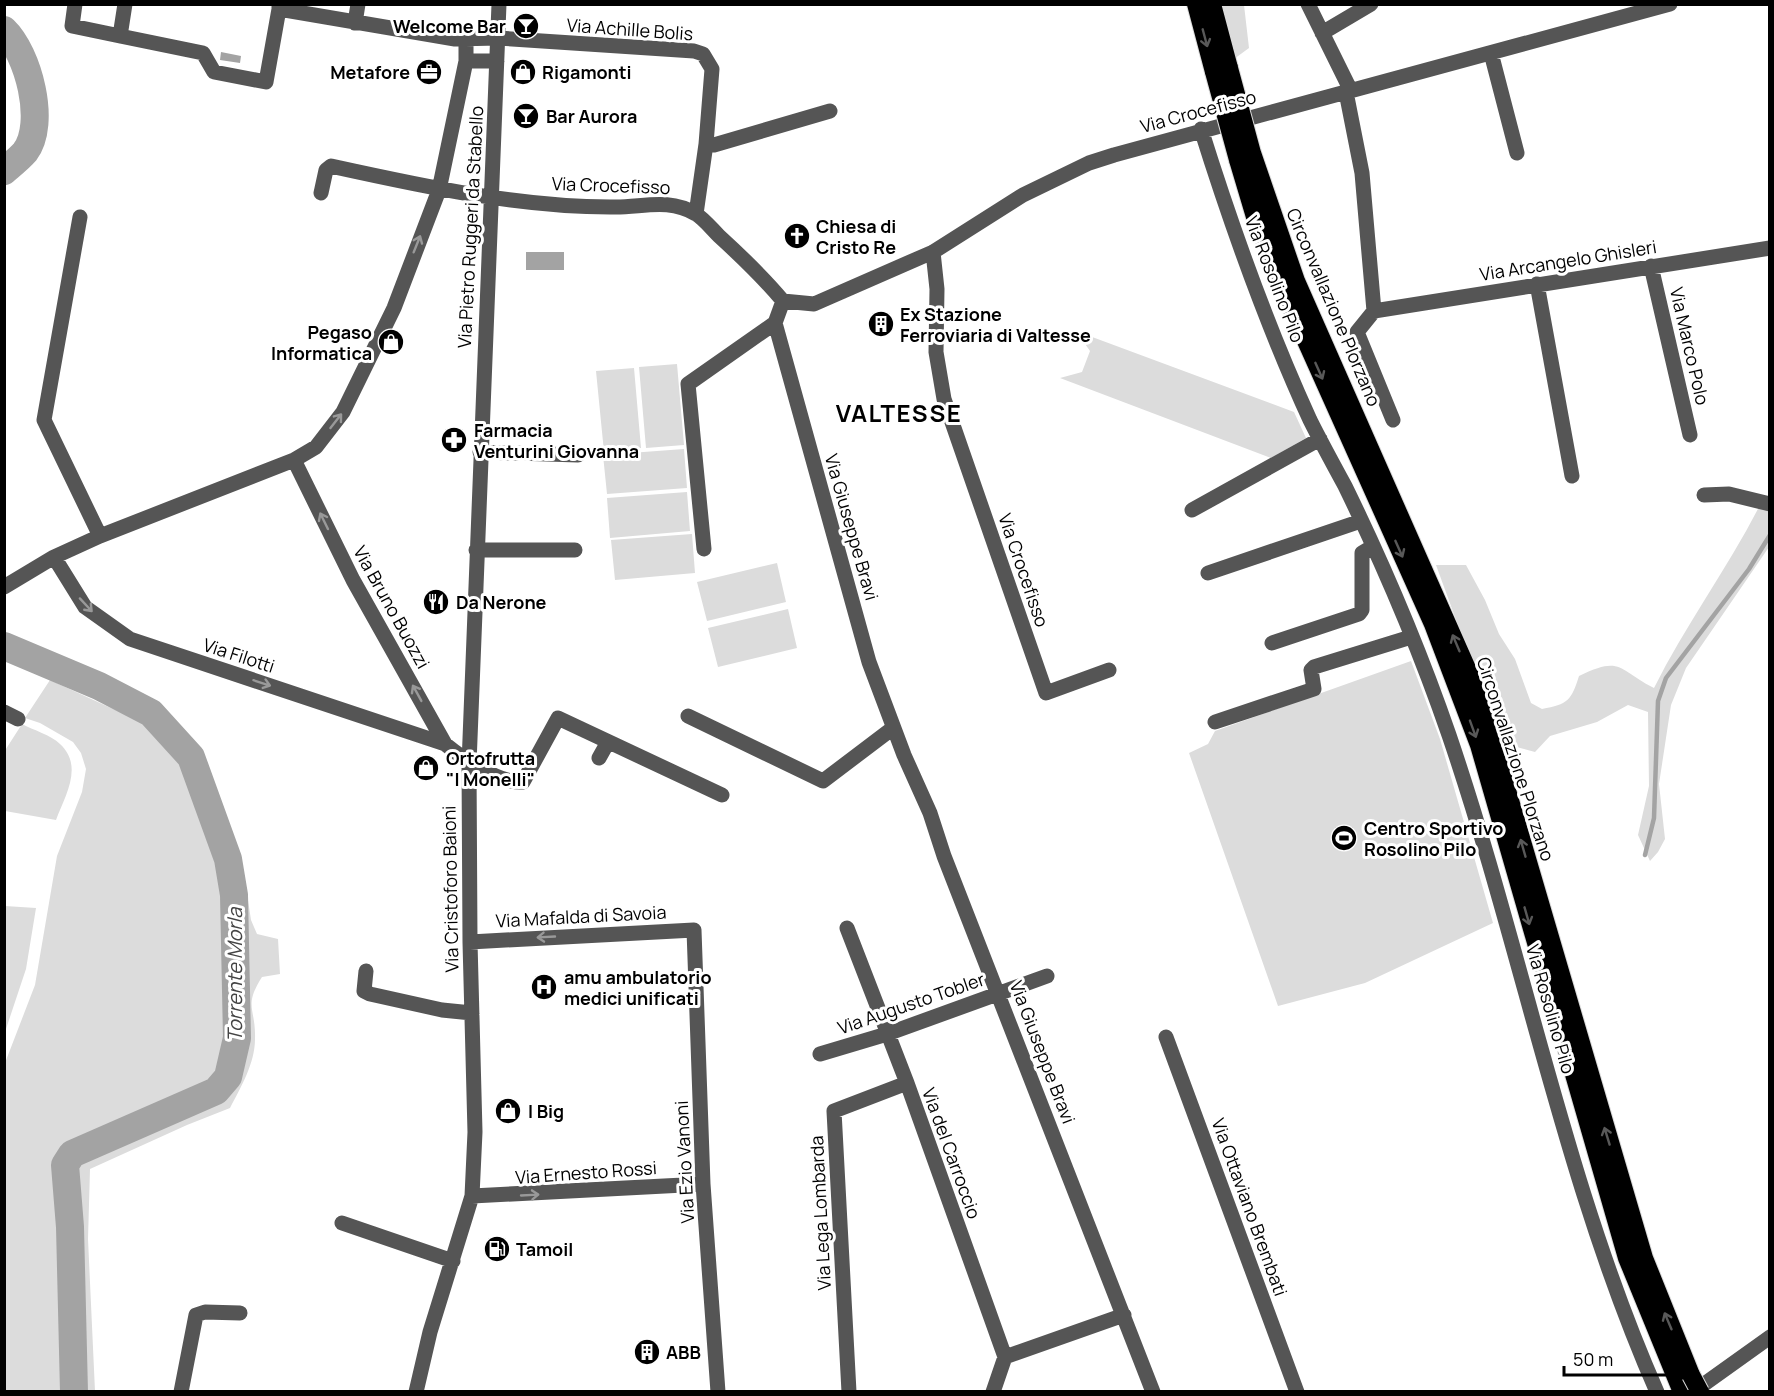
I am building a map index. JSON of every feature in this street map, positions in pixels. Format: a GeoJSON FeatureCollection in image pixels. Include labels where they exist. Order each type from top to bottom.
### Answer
{"type":"FeatureCollection","features":[{"type":"Feature","properties":{"kind":"highway"},"geometry":{"type":"LineString","coordinates":[[1196,4],[1221,70]]}},
{"type":"Feature","properties":{"kind":"highway"},"geometry":{"type":"LineString","coordinates":[[1212,4],[1221,70]]}},
{"type":"Feature","properties":{"kind":"highway","name":"Circonvallazione Plorzano"},"geometry":{"type":"LineString","coordinates":[[1221,70],[1246,156],[1296,281],[1472,680],[1492,739],[1644,1258],[1686,1385],[1700,1392]]}},
{"type":"Feature","properties":{"kind":"street"},"geometry":{"type":"LineString","coordinates":[[75,4],[72,26],[203,53],[214,72],[266,82],[279,7],[355,23],[466,40],[498,38]]}},
{"type":"Feature","properties":{"kind":"street"},"geometry":{"type":"LineString","coordinates":[[120,36],[125,4]]}},
{"type":"Feature","properties":{"kind":"street"},"geometry":{"type":"LineString","coordinates":[[355,23],[358,4]]}},
{"type":"Feature","properties":{"kind":"street","name":"Via Pietro Ruggeri da Stabello"},"geometry":{"type":"LineString","coordinates":[[469,764],[499,4]]}},
{"type":"Feature","properties":{"kind":"street"},"geometry":{"type":"LineString","coordinates":[[1308,4],[1349,91],[1362,173],[1374,311],[1357,332],[1393,420]]}},
{"type":"Feature","properties":{"kind":"street"},"geometry":{"type":"LineString","coordinates":[[1322,33],[1371,4]]}},
{"type":"Feature","properties":{"kind":"street","name":"Via Crocefisso"},"geometry":{"type":"LineString","coordinates":[[321,193],[326,170],[331,166],[439,190],[491,197],[617,207],[648,203],[672,204],[696,214],[760,273],[783,301],[814,304],[933,252],[1023,195],[1089,163],[1201,129],[1670,4]]}},
{"type":"Feature","properties":{"kind":"street","name":"Via Achille Bolis"},"geometry":{"type":"LineString","coordinates":[[498,38],[671,49],[703,54],[712,69],[706,144],[696,214]]}},
{"type":"Feature","properties":{"kind":"street"},"geometry":{"type":"LineString","coordinates":[[4,587],[54,557],[100,536],[294,460],[316,447],[343,412],[394,308],[439,190],[466,61],[466,40]]}},
{"type":"Feature","properties":{"kind":"street"},"geometry":{"type":"LineString","coordinates":[[1491,53],[1517,153]]}},
{"type":"Feature","properties":{"kind":"street"},"geometry":{"type":"LineString","coordinates":[[466,61],[497,61]]}},
{"type":"Feature","properties":{"kind":"street"},"geometry":{"type":"LineString","coordinates":[[706,144],[714,145],[830,111]]}},
{"type":"Feature","properties":{"kind":"street","name":"Via Rosolino Pilo"},"geometry":{"type":"LineString","coordinates":[[1201,129],[1256,288],[1320,439],[1361,521],[1411,637],[1465,787],[1599,1243],[1629,1329],[1657,1392]]}},
{"type":"Feature","properties":{"kind":"street"},"geometry":{"type":"LineString","coordinates":[[80,217],[44,420],[100,536]]}},
{"type":"Feature","properties":{"kind":"street","name":"Via Arcangelo Ghisleri"},"geometry":{"type":"LineString","coordinates":[[1374,311],[1770,248]]}},
{"type":"Feature","properties":{"kind":"street","name":"Via Crocefisso"},"geometry":{"type":"LineString","coordinates":[[933,252],[937,289],[936,352],[944,399],[1046,693],[1109,670]]}},
{"type":"Feature","properties":{"kind":"street","name":"Via Marco Polo"},"geometry":{"type":"LineString","coordinates":[[1651,266],[1690,435]]}},
{"type":"Feature","properties":{"kind":"street"},"geometry":{"type":"LineString","coordinates":[[1537,284],[1572,476]]}},
{"type":"Feature","properties":{"kind":"street"},"geometry":{"type":"LineString","coordinates":[[704,549],[688,384],[775,323],[783,301]]}},
{"type":"Feature","properties":{"kind":"street","name":"Via Giuseppe Bravi"},"geometry":{"type":"LineString","coordinates":[[775,323],[869,662],[893,728],[930,813],[944,856],[1000,994],[1153,1392]]}},
{"type":"Feature","properties":{"kind":"street"},"geometry":{"type":"LineString","coordinates":[[1192,510],[1320,439]]}},
{"type":"Feature","properties":{"kind":"street"},"geometry":{"type":"LineString","coordinates":[[480,452],[578,455]]}},
{"type":"Feature","properties":{"kind":"street","name":"Via Bruno Buozzi"},"geometry":{"type":"LineString","coordinates":[[294,460],[353,580],[445,744],[469,764],[513,783],[523,782],[558,718],[608,742]]}},
{"type":"Feature","properties":{"kind":"street"},"geometry":{"type":"LineString","coordinates":[[1704,495],[1729,494],[1770,504]]}},
{"type":"Feature","properties":{"kind":"street"},"geometry":{"type":"LineString","coordinates":[[1208,573],[1361,521]]}},
{"type":"Feature","properties":{"kind":"street"},"geometry":{"type":"LineString","coordinates":[[1272,643],[1359,614],[1362,610],[1362,553],[1372,548]]}},
{"type":"Feature","properties":{"kind":"street"},"geometry":{"type":"LineString","coordinates":[[476,550],[575,550]]}},
{"type":"Feature","properties":{"kind":"street","name":"Via Filotti"},"geometry":{"type":"LineString","coordinates":[[54,557],[85,607],[130,639],[445,744]]}},
{"type":"Feature","properties":{"kind":"street"},"geometry":{"type":"LineString","coordinates":[[1215,722],[1314,689],[1311,670],[1314,667],[1411,637]]}},
{"type":"Feature","properties":{"kind":"street"},"geometry":{"type":"LineString","coordinates":[[688,716],[823,781],[893,728]]}},
{"type":"Feature","properties":{"kind":"street"},"geometry":{"type":"LineString","coordinates":[[599,758],[608,742],[722,795]]}},
{"type":"Feature","properties":{"kind":"street","name":"Via Cristoforo Baioni"},"geometry":{"type":"LineString","coordinates":[[416,1392],[430,1332],[472,1196],[475,1132],[470,942],[469,764]]}},
{"type":"Feature","properties":{"kind":"street","name":"Via del Carroccio"},"geometry":{"type":"LineString","coordinates":[[848,928],[907,1083],[1005,1357]]}},
{"type":"Feature","properties":{"kind":"street","name":"Via Mafalda di Savoia"},"geometry":{"type":"LineString","coordinates":[[470,942],[694,930]]}},
{"type":"Feature","properties":{"kind":"street","name":"Via Ezio Vanoni"},"geometry":{"type":"LineString","coordinates":[[694,930],[703,1184],[718,1392]]}},
{"type":"Feature","properties":{"kind":"street"},"geometry":{"type":"LineString","coordinates":[[366,971],[363,986],[364,991],[370,994],[442,1010],[472,1013]]}},
{"type":"Feature","properties":{"kind":"street","name":"Via Augusto Tobler"},"geometry":{"type":"LineString","coordinates":[[820,1054],[887,1034],[1047,976]]}},
{"type":"Feature","properties":{"kind":"street","name":"Via Ottaviano Brembati"},"geometry":{"type":"LineString","coordinates":[[1166,1037],[1297,1392]]}},
{"type":"Feature","properties":{"kind":"street","name":"Via Lega Lombarda"},"geometry":{"type":"LineString","coordinates":[[849,1392],[834,1111],[907,1083]]}},
{"type":"Feature","properties":{"kind":"street","name":"Via Ernesto Rossi"},"geometry":{"type":"LineString","coordinates":[[472,1196],[703,1184]]}},
{"type":"Feature","properties":{"kind":"street"},"geometry":{"type":"LineString","coordinates":[[342,1223],[453,1261]]}},
{"type":"Feature","properties":{"kind":"street"},"geometry":{"type":"LineString","coordinates":[[181,1392],[196,1316],[201,1312],[240,1312]]}},
{"type":"Feature","properties":{"kind":"street"},"geometry":{"type":"LineString","coordinates":[[993,1392],[1005,1357],[1124,1316]]}},
{"type":"Feature","properties":{"kind":"street"},"geometry":{"type":"LineString","coordinates":[[1686,1385],[1770,1337]]}},
{"type":"Feature","properties":{"kind":"shaded area"},"geometry":{"type":"Polygon","coordinates":[[[1221,5],[1244,5],[1249,48],[1234,59],[1221,5]]]}},
{"type":"Feature","properties":{"kind":"shaded area"},"geometry":{"type":"Polygon","coordinates":[[[221,52],[241,56],[240,63],[220,60],[221,52]]]}},
{"type":"Feature","properties":{"kind":"shaded area"},"geometry":{"type":"Polygon","coordinates":[[[526,252],[564,252],[564,270],[526,270],[526,252]]]}},
{"type":"Feature","properties":{"kind":"shaded area"},"geometry":{"type":"Polygon","coordinates":[[[1076,331],[1294,412],[1306,438],[1271,458],[1060,378],[1082,372],[1090,351],[1076,331]]]}},
{"type":"Feature","properties":{"kind":"shaded area"},"geometry":{"type":"Polygon","coordinates":[[[677,364],[684,445],[646,448],[639,367],[677,364]]]}},
{"type":"Feature","properties":{"kind":"shaded area"},"geometry":{"type":"Polygon","coordinates":[[[634,368],[641,448],[604,452],[596,371],[634,368]]]}},
{"type":"Feature","properties":{"kind":"shaded area"},"geometry":{"type":"Polygon","coordinates":[[[684,449],[687,488],[607,494],[603,455],[684,449]]]}},
{"type":"Feature","properties":{"kind":"shaded area"},"geometry":{"type":"Polygon","coordinates":[[[687,492],[690,531],[610,538],[607,498],[687,492]]]}},
{"type":"Feature","properties":{"kind":"shaded area"},"geometry":{"type":"Polygon","coordinates":[[[1759,507],[1769,509],[1769,547],[1686,668],[1671,705],[1659,784],[1665,839],[1650,861],[1638,835],[1649,786],[1648,712],[1628,705],[1597,722],[1550,736],[1535,752],[1501,743],[1436,565],[1466,565],[1485,600],[1499,634],[1515,659],[1531,703],[1542,709],[1563,703],[1574,691],[1579,676],[1604,666],[1619,667],[1654,688],[1759,507]]]}},
{"type":"Feature","properties":{"kind":"shaded area"},"geometry":{"type":"Polygon","coordinates":[[[692,534],[695,573],[615,580],[611,540],[692,534]]]}},
{"type":"Feature","properties":{"kind":"shaded area"},"geometry":{"type":"Polygon","coordinates":[[[777,563],[786,602],[707,621],[697,582],[777,563]]]}},
{"type":"Feature","properties":{"kind":"shaded area"},"geometry":{"type":"Polygon","coordinates":[[[788,609],[797,648],[718,667],[708,628],[788,609]]]}},
{"type":"Feature","properties":{"kind":"shaded area","name":"Centro Sportivo Rosolino Pilo"},"geometry":{"type":"Polygon","coordinates":[[[1411,661],[1440,739],[1493,923],[1365,983],[1278,1006],[1189,753],[1208,744],[1215,731],[1411,661]]]}},
{"type":"Feature","properties":{"kind":"shaded area"},"geometry":{"type":"Polygon","coordinates":[[[50,680],[150,726],[184,766],[198,794],[211,834],[224,812],[244,874],[251,920],[257,934],[278,939],[280,974],[262,977],[253,995],[255,1039],[253,1057],[247,1075],[230,1108],[90,1169],[88,1239],[95,1391],[5,1391],[5,1063],[35,985],[57,856],[82,792],[86,769],[81,753],[73,742],[40,723],[25,718],[50,680]]]}},
{"type":"Feature","properties":{"kind":"shaded area"},"geometry":{"type":"Polygon","coordinates":[[[22,724],[47,735],[60,744],[71,762],[72,771],[68,791],[56,820],[5,811],[4,752],[22,724]]]}},
{"type":"Feature","properties":{"kind":"shaded area"},"geometry":{"type":"Polygon","coordinates":[[[5,906],[36,908],[26,969],[5,1032],[5,906]]]}},
{"type":"Feature","properties":{"kind":"waterway","name":"Torrente Morla"},"geometry":{"type":"LineString","coordinates":[[4,30],[13,41],[27,71],[34,107],[34,124],[25,152],[4,171]]}},
{"type":"Feature","properties":{"kind":"waterway"},"geometry":{"type":"LineString","coordinates":[[1645,855],[1654,818],[1658,701],[1666,678],[1749,569],[1770,535]]}},
{"type":"Feature","properties":{"kind":"waterway","name":"Torrente Morla"},"geometry":{"type":"LineString","coordinates":[[4,646],[99,686],[151,713],[191,757],[228,859],[234,895],[237,1038],[228,1077],[216,1091],[72,1154],[65,1165],[70,1227],[74,1392]]}},
{"type":"Feature","properties":{"kind":"place","name":"Welcome Bar"},"geometry":{"type":"Point","coordinates":[526,26]}},
{"type":"Feature","properties":{"kind":"place","name":"Metafore"},"geometry":{"type":"Point","coordinates":[429,72]}},
{"type":"Feature","properties":{"kind":"place","name":"Rigamonti"},"geometry":{"type":"Point","coordinates":[523,72]}},
{"type":"Feature","properties":{"kind":"place","name":"Bar Aurora"},"geometry":{"type":"Point","coordinates":[526,116]}},
{"type":"Feature","properties":{"kind":"place","name":"Chiesa di Cristo Re"},"geometry":{"type":"Point","coordinates":[797,236]}},
{"type":"Feature","properties":{"kind":"place","name":"Ex Stazione Ferroviaria di Valtesse"},"geometry":{"type":"Point","coordinates":[881,324]}},
{"type":"Feature","properties":{"kind":"place","name":"Pegaso Informatica"},"geometry":{"type":"Point","coordinates":[391,342]}},
{"type":"Feature","properties":{"kind":"place","name":"Farmacia Venturini Giovanna"},"geometry":{"type":"Point","coordinates":[454,440]}},
{"type":"Feature","properties":{"kind":"place","name":"Da Nerone"},"geometry":{"type":"Point","coordinates":[436,602]}},
{"type":"Feature","properties":{"kind":"place","name":"Ortofrutta \"I Monelli\""},"geometry":{"type":"Point","coordinates":[426,768]}},
{"type":"Feature","properties":{"kind":"place","name":"Centro Sportivo Rosolino Pilo"},"geometry":{"type":"Point","coordinates":[1344,838]}},
{"type":"Feature","properties":{"kind":"place","name":"amu ambulatorio medici unificati"},"geometry":{"type":"Point","coordinates":[544,987]}},
{"type":"Feature","properties":{"kind":"place","name":"I Big"},"geometry":{"type":"Point","coordinates":[508,1111]}},
{"type":"Feature","properties":{"kind":"place","name":"Tamoil"},"geometry":{"type":"Point","coordinates":[497,1249]}},
{"type":"Feature","properties":{"kind":"place","name":"ABB"},"geometry":{"type":"Point","coordinates":[647,1352]}},
{"type":"Feature","properties":{"kind":"district","name":"VALTESSE"},"geometry":{"type":"Point","coordinates":[899,412]}}]}
